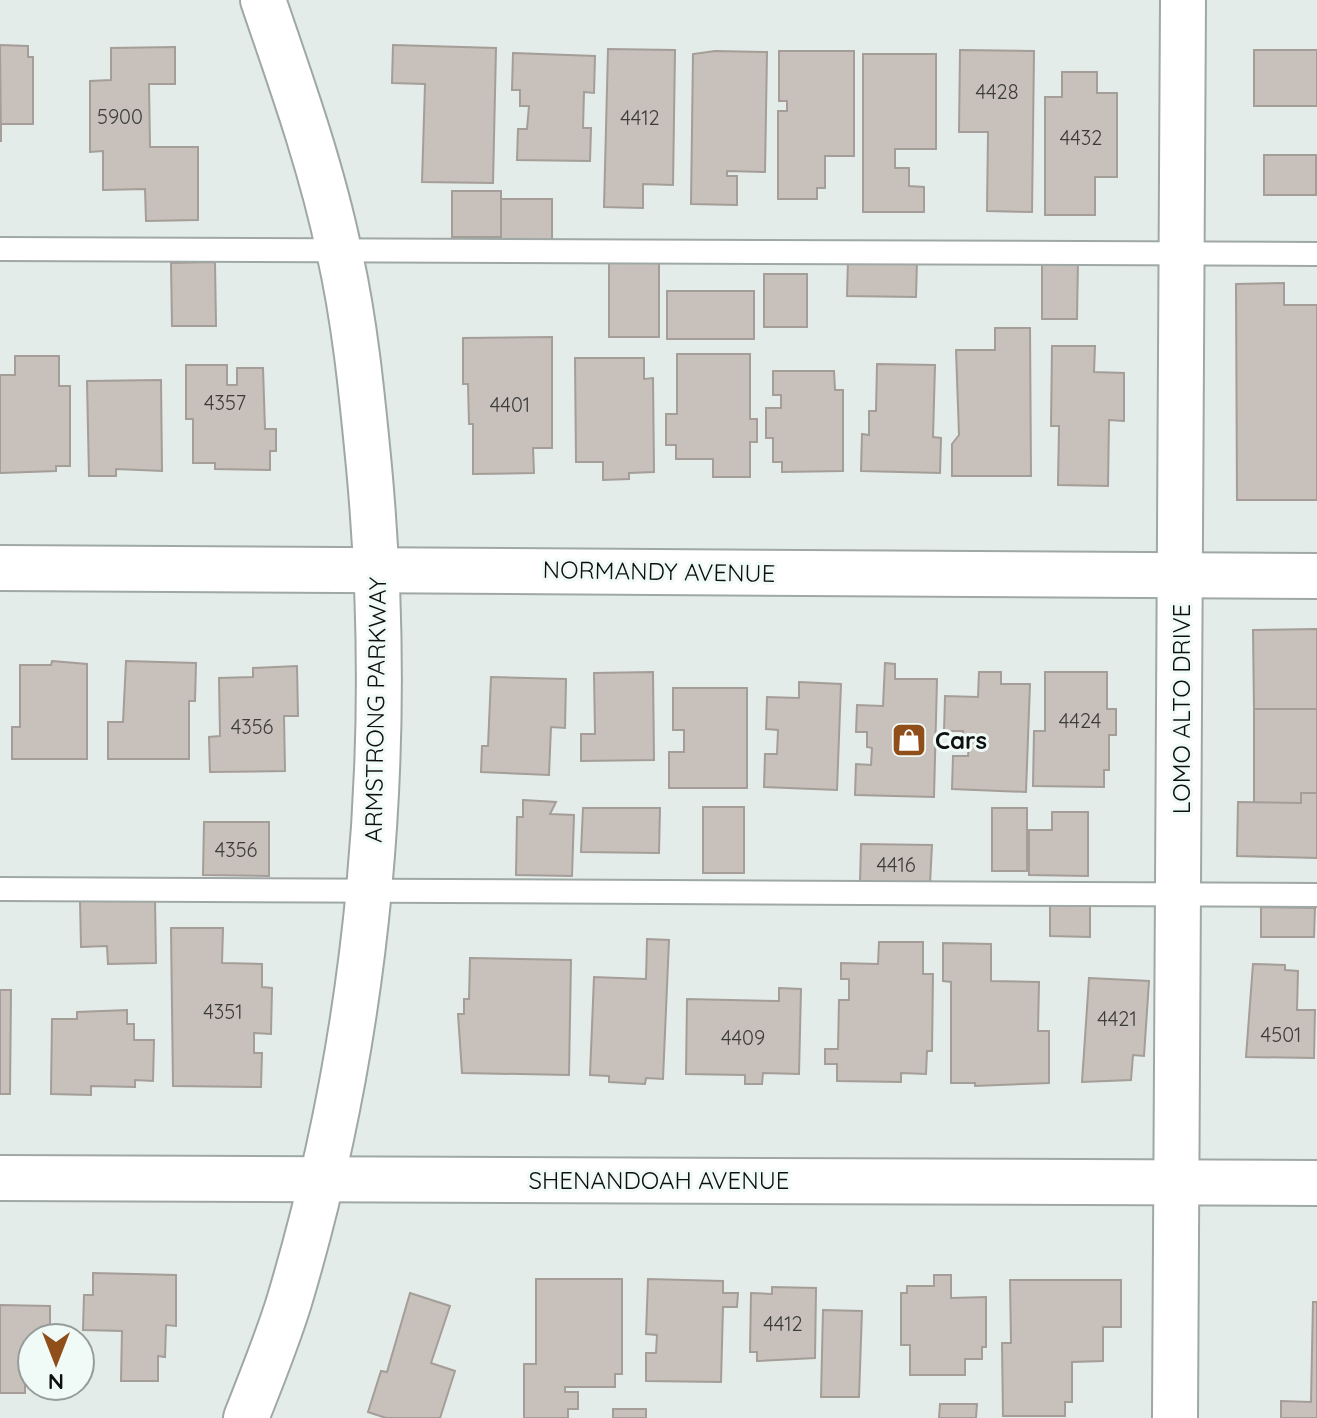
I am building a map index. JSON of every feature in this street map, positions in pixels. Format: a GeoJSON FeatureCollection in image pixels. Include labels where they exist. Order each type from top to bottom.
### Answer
{"type":"FeatureCollection","features":[{"type":"Feature","properties":{"kind":"street","name":"ARMSTRONG PARKWAY"},"geometry":{"type":"LineString","coordinates":[[246,1418],[289,1304],[322,1178],[349,1046],[370,892],[380,731],[379,569],[364,412],[340,251],[303,117],[263,0]]}},
{"type":"Feature","properties":{"kind":"street","name":"LOMO ALTO DRIVE"},"geometry":{"type":"LineString","coordinates":[[1175,1418],[1183,0]]}},
{"type":"Feature","properties":{"kind":"street","name":"NORMANDY AVENUE"},"geometry":{"type":"LineString","coordinates":[[0,568],[1317,576]]}},
{"type":"Feature","properties":{"kind":"street","name":"SHENANDOAH AVENUE"},"geometry":{"type":"LineString","coordinates":[[0,1178],[1317,1183]]}},
{"type":"Feature","properties":{"kind":"lane"},"geometry":{"type":"LineString","coordinates":[[0,249],[1317,254]]}},
{"type":"Feature","properties":{"kind":"lane"},"geometry":{"type":"LineString","coordinates":[[0,889],[1317,895]]}},
{"type":"Feature","properties":{"kind":"building"},"geometry":{"type":"Polygon","coordinates":[[[0,45],[28,46],[28,57],[33,57],[33,124],[1,124],[1,142],[0,45]]]}},
{"type":"Feature","properties":{"kind":"building"},"geometry":{"type":"Polygon","coordinates":[[[393,45],[496,48],[493,183],[422,182],[425,84],[392,83],[393,45]]]}},
{"type":"Feature","properties":{"kind":"building"},"geometry":{"type":"Polygon","coordinates":[[[175,47],[175,84],[149,84],[150,147],[198,147],[198,220],[146,221],[145,189],[103,190],[103,151],[90,152],[90,81],[111,80],[111,48],[175,47]]]}},
{"type":"Feature","properties":{"kind":"building"},"geometry":{"type":"Polygon","coordinates":[[[608,49],[675,50],[673,185],[643,184],[643,208],[604,207],[608,49]]]}},
{"type":"Feature","properties":{"kind":"building"},"geometry":{"type":"Polygon","coordinates":[[[960,50],[1034,51],[1032,212],[987,211],[988,132],[959,132],[960,50]]]}},
{"type":"Feature","properties":{"kind":"building"},"geometry":{"type":"Polygon","coordinates":[[[1254,50],[1317,50],[1317,106],[1254,106],[1254,50]]]}},
{"type":"Feature","properties":{"kind":"building"},"geometry":{"type":"Polygon","coordinates":[[[715,51],[767,52],[765,172],[727,171],[727,176],[737,176],[737,205],[691,204],[693,54],[715,51]]]}},
{"type":"Feature","properties":{"kind":"building"},"geometry":{"type":"Polygon","coordinates":[[[779,51],[854,51],[854,156],[825,156],[825,188],[817,188],[817,199],[778,199],[778,111],[787,111],[787,101],[779,101],[779,51]]]}},
{"type":"Feature","properties":{"kind":"building"},"geometry":{"type":"Polygon","coordinates":[[[513,53],[595,56],[594,93],[584,92],[583,128],[591,128],[590,161],[517,160],[518,129],[527,129],[529,106],[520,106],[520,90],[512,90],[513,53]]]}},
{"type":"Feature","properties":{"kind":"building"},"geometry":{"type":"Polygon","coordinates":[[[863,54],[936,54],[936,149],[895,149],[895,168],[909,168],[909,186],[924,187],[924,212],[863,212],[863,54]]]}},
{"type":"Feature","properties":{"kind":"building"},"geometry":{"type":"Polygon","coordinates":[[[1062,72],[1097,72],[1097,93],[1117,93],[1117,177],[1095,177],[1095,215],[1045,215],[1045,97],[1062,97],[1062,72]]]}},
{"type":"Feature","properties":{"kind":"building"},"geometry":{"type":"Polygon","coordinates":[[[1264,155],[1316,155],[1316,195],[1264,195],[1264,155]]]}},
{"type":"Feature","properties":{"kind":"building"},"geometry":{"type":"Polygon","coordinates":[[[452,191],[501,191],[501,237],[452,237],[452,191]]]}},
{"type":"Feature","properties":{"kind":"building"},"geometry":{"type":"Polygon","coordinates":[[[501,199],[552,199],[552,242],[501,242],[501,199]]]}},
{"type":"Feature","properties":{"kind":"building"},"geometry":{"type":"Polygon","coordinates":[[[848,259],[917,260],[916,297],[847,296],[848,259]]]}},
{"type":"Feature","properties":{"kind":"building"},"geometry":{"type":"Polygon","coordinates":[[[1042,259],[1078,260],[1077,319],[1042,319],[1042,259]]]}},
{"type":"Feature","properties":{"kind":"building"},"geometry":{"type":"Polygon","coordinates":[[[215,262],[216,326],[172,326],[171,263],[215,262]]]}},
{"type":"Feature","properties":{"kind":"building"},"geometry":{"type":"Polygon","coordinates":[[[609,262],[659,262],[659,337],[609,337],[609,262]]]}},
{"type":"Feature","properties":{"kind":"building"},"geometry":{"type":"Polygon","coordinates":[[[764,274],[807,274],[807,327],[764,327],[764,274]]]}},
{"type":"Feature","properties":{"kind":"building"},"geometry":{"type":"Polygon","coordinates":[[[1284,283],[1284,305],[1317,305],[1317,500],[1237,500],[1236,284],[1284,283]]]}},
{"type":"Feature","properties":{"kind":"building"},"geometry":{"type":"Polygon","coordinates":[[[667,291],[754,291],[754,339],[667,339],[667,291]]]}},
{"type":"Feature","properties":{"kind":"building"},"geometry":{"type":"Polygon","coordinates":[[[995,328],[1030,328],[1031,476],[952,476],[952,444],[959,435],[956,350],[995,350],[995,328]]]}},
{"type":"Feature","properties":{"kind":"building"},"geometry":{"type":"Polygon","coordinates":[[[552,337],[552,448],[533,448],[534,473],[473,474],[473,424],[469,424],[468,384],[463,384],[463,338],[552,337]]]}},
{"type":"Feature","properties":{"kind":"building"},"geometry":{"type":"Polygon","coordinates":[[[1052,346],[1095,346],[1094,372],[1124,373],[1124,421],[1109,420],[1108,486],[1058,485],[1059,426],[1051,426],[1052,346]]]}},
{"type":"Feature","properties":{"kind":"building"},"geometry":{"type":"Polygon","coordinates":[[[677,354],[750,354],[750,419],[757,419],[757,442],[750,442],[750,477],[713,477],[713,459],[676,459],[676,445],[666,445],[666,414],[677,414],[677,354]]]}},
{"type":"Feature","properties":{"kind":"building"},"geometry":{"type":"Polygon","coordinates":[[[15,356],[59,356],[59,386],[70,386],[70,466],[56,466],[56,471],[0,473],[0,375],[15,375],[15,356]]]}},
{"type":"Feature","properties":{"kind":"building"},"geometry":{"type":"Polygon","coordinates":[[[575,358],[644,358],[644,379],[653,378],[654,472],[629,473],[629,479],[603,480],[603,462],[576,462],[575,358]]]}},
{"type":"Feature","properties":{"kind":"building"},"geometry":{"type":"Polygon","coordinates":[[[877,364],[935,365],[933,437],[941,438],[940,473],[861,471],[862,434],[869,435],[869,411],[876,411],[877,364]]]}},
{"type":"Feature","properties":{"kind":"building"},"geometry":{"type":"Polygon","coordinates":[[[186,365],[227,365],[227,385],[237,385],[237,368],[263,368],[265,429],[276,429],[276,451],[270,451],[270,470],[215,469],[215,463],[193,463],[193,419],[186,419],[186,365]]]}},
{"type":"Feature","properties":{"kind":"building"},"geometry":{"type":"Polygon","coordinates":[[[773,371],[834,371],[835,390],[843,390],[843,471],[782,472],[782,462],[773,462],[773,438],[766,438],[766,408],[781,408],[781,395],[773,395],[773,371]]]}},
{"type":"Feature","properties":{"kind":"building"},"geometry":{"type":"Polygon","coordinates":[[[161,380],[162,471],[116,469],[116,476],[89,476],[87,381],[161,380]]]}},
{"type":"Feature","properties":{"kind":"building"},"geometry":{"type":"Polygon","coordinates":[[[1317,629],[1317,709],[1254,709],[1253,630],[1317,629]]]}},
{"type":"Feature","properties":{"kind":"building"},"geometry":{"type":"Polygon","coordinates":[[[52,661],[87,664],[87,759],[12,759],[12,727],[20,727],[20,665],[51,665],[52,661]]]}},
{"type":"Feature","properties":{"kind":"building"},"geometry":{"type":"Polygon","coordinates":[[[126,661],[196,663],[195,701],[189,701],[189,759],[108,759],[108,722],[123,722],[126,661]]]}},
{"type":"Feature","properties":{"kind":"building"},"geometry":{"type":"Polygon","coordinates":[[[885,663],[895,664],[895,679],[937,679],[934,797],[855,795],[856,764],[871,765],[872,748],[867,747],[867,732],[856,732],[857,705],[883,706],[885,663]]]}},
{"type":"Feature","properties":{"kind":"building"},"geometry":{"type":"Polygon","coordinates":[[[297,666],[298,716],[284,716],[285,771],[210,772],[209,737],[220,736],[219,678],[253,677],[253,668],[297,666]]]}},
{"type":"Feature","properties":{"kind":"building"},"geometry":{"type":"Polygon","coordinates":[[[653,672],[654,760],[581,761],[581,734],[595,734],[594,673],[653,672]]]}},
{"type":"Feature","properties":{"kind":"building"},"geometry":{"type":"Polygon","coordinates":[[[979,672],[1001,672],[1001,684],[1030,684],[1026,792],[952,789],[953,756],[968,756],[969,744],[963,743],[963,731],[944,731],[945,696],[978,697],[979,672]]]}},
{"type":"Feature","properties":{"kind":"building"},"geometry":{"type":"Polygon","coordinates":[[[1045,672],[1107,672],[1107,709],[1116,709],[1116,735],[1109,735],[1109,770],[1104,770],[1104,787],[1033,786],[1034,731],[1045,731],[1045,672]]]}},
{"type":"Feature","properties":{"kind":"building"},"geometry":{"type":"Polygon","coordinates":[[[491,677],[566,679],[565,728],[551,727],[549,775],[481,772],[482,746],[488,746],[491,677]]]}},
{"type":"Feature","properties":{"kind":"building"},"geometry":{"type":"Polygon","coordinates":[[[799,682],[841,684],[837,790],[764,787],[765,754],[777,754],[778,730],[766,729],[767,697],[799,698],[799,682]]]}},
{"type":"Feature","properties":{"kind":"building"},"geometry":{"type":"Polygon","coordinates":[[[673,688],[747,688],[747,788],[669,788],[669,752],[684,752],[684,730],[673,730],[673,688]]]}},
{"type":"Feature","properties":{"kind":"building"},"geometry":{"type":"Polygon","coordinates":[[[1254,709],[1317,709],[1317,793],[1301,793],[1301,803],[1254,803],[1254,709]]]}},
{"type":"Feature","properties":{"kind":"building"},"geometry":{"type":"Polygon","coordinates":[[[1301,793],[1317,793],[1317,858],[1237,856],[1238,802],[1301,803],[1301,793]]]}},
{"type":"Feature","properties":{"kind":"building"},"geometry":{"type":"Polygon","coordinates":[[[523,800],[556,802],[550,814],[574,815],[572,876],[516,875],[517,817],[523,817],[523,800]]]}},
{"type":"Feature","properties":{"kind":"building"},"geometry":{"type":"Polygon","coordinates":[[[703,807],[744,807],[744,873],[703,873],[703,807]]]}},
{"type":"Feature","properties":{"kind":"building"},"geometry":{"type":"Polygon","coordinates":[[[583,808],[660,808],[659,853],[581,852],[583,808]]]}},
{"type":"Feature","properties":{"kind":"building"},"geometry":{"type":"Polygon","coordinates":[[[992,808],[1027,808],[1027,871],[992,871],[992,808]]]}},
{"type":"Feature","properties":{"kind":"building"},"geometry":{"type":"Polygon","coordinates":[[[1052,812],[1088,812],[1088,876],[1029,875],[1029,830],[1052,830],[1052,812]]]}},
{"type":"Feature","properties":{"kind":"building"},"geometry":{"type":"Polygon","coordinates":[[[204,822],[269,822],[269,876],[203,875],[204,822]]]}},
{"type":"Feature","properties":{"kind":"building"},"geometry":{"type":"Polygon","coordinates":[[[861,844],[932,845],[930,884],[860,883],[861,844]]]}},
{"type":"Feature","properties":{"kind":"building"},"geometry":{"type":"Polygon","coordinates":[[[155,899],[156,963],[108,964],[107,946],[81,947],[80,900],[155,899]]]}},
{"type":"Feature","properties":{"kind":"building"},"geometry":{"type":"Polygon","coordinates":[[[1050,902],[1090,903],[1090,937],[1050,936],[1050,902]]]}},
{"type":"Feature","properties":{"kind":"building"},"geometry":{"type":"Polygon","coordinates":[[[1261,907],[1315,908],[1314,937],[1261,937],[1261,907]]]}},
{"type":"Feature","properties":{"kind":"building"},"geometry":{"type":"Polygon","coordinates":[[[171,928],[223,928],[222,963],[262,964],[262,987],[272,988],[271,1034],[254,1033],[254,1053],[262,1053],[261,1087],[173,1086],[171,928]]]}},
{"type":"Feature","properties":{"kind":"building"},"geometry":{"type":"Polygon","coordinates":[[[647,939],[669,940],[663,1079],[646,1078],[645,1084],[609,1082],[609,1076],[590,1075],[594,977],[646,979],[647,939]]]}},
{"type":"Feature","properties":{"kind":"building"},"geometry":{"type":"Polygon","coordinates":[[[879,942],[923,942],[923,974],[933,974],[932,1051],[927,1051],[926,1074],[901,1073],[901,1082],[837,1081],[837,1064],[825,1064],[825,1049],[838,1049],[839,1000],[849,1000],[849,979],[841,979],[841,963],[878,964],[879,942]]]}},
{"type":"Feature","properties":{"kind":"building"},"geometry":{"type":"Polygon","coordinates":[[[943,943],[991,944],[991,981],[1039,982],[1038,1031],[1049,1031],[1049,1083],[975,1086],[975,1083],[951,1083],[951,982],[943,981],[943,943]]]}},
{"type":"Feature","properties":{"kind":"building"},"geometry":{"type":"Polygon","coordinates":[[[470,958],[571,960],[569,1075],[462,1073],[458,1014],[464,1014],[464,999],[469,999],[470,958]]]}},
{"type":"Feature","properties":{"kind":"building"},"geometry":{"type":"Polygon","coordinates":[[[1253,964],[1285,965],[1285,970],[1298,971],[1297,1010],[1315,1010],[1314,1058],[1246,1057],[1253,964]]]}},
{"type":"Feature","properties":{"kind":"building"},"geometry":{"type":"Polygon","coordinates":[[[1089,978],[1149,981],[1144,1056],[1133,1055],[1131,1080],[1082,1082],[1089,978]]]}},
{"type":"Feature","properties":{"kind":"building"},"geometry":{"type":"Polygon","coordinates":[[[779,988],[801,989],[799,1074],[763,1073],[762,1084],[745,1084],[745,1075],[686,1074],[687,999],[779,1001],[779,988]]]}},
{"type":"Feature","properties":{"kind":"building"},"geometry":{"type":"Polygon","coordinates":[[[0,990],[11,990],[10,1094],[0,1094],[0,990]]]}},
{"type":"Feature","properties":{"kind":"building"},"geometry":{"type":"Polygon","coordinates":[[[127,1010],[127,1024],[134,1024],[134,1040],[154,1040],[153,1081],[135,1080],[135,1087],[91,1086],[91,1095],[51,1094],[52,1019],[77,1019],[77,1012],[127,1010]]]}},
{"type":"Feature","properties":{"kind":"building"},"geometry":{"type":"Polygon","coordinates":[[[93,1273],[176,1275],[176,1326],[166,1325],[165,1357],[158,1356],[158,1381],[121,1381],[122,1331],[96,1330],[96,1322],[83,1322],[84,1295],[93,1295],[93,1273]]]}},
{"type":"Feature","properties":{"kind":"building"},"geometry":{"type":"Polygon","coordinates":[[[934,1275],[951,1275],[951,1298],[986,1297],[986,1347],[982,1347],[982,1359],[965,1359],[965,1375],[910,1375],[910,1345],[901,1345],[901,1293],[907,1293],[907,1286],[934,1286],[934,1275]]]}},
{"type":"Feature","properties":{"kind":"building"},"geometry":{"type":"Polygon","coordinates":[[[536,1279],[622,1279],[622,1374],[615,1374],[615,1387],[565,1387],[565,1392],[578,1392],[578,1409],[568,1409],[568,1418],[524,1418],[524,1364],[536,1364],[536,1279]]]}},
{"type":"Feature","properties":{"kind":"building"},"geometry":{"type":"Polygon","coordinates":[[[648,1279],[723,1281],[723,1293],[738,1293],[737,1307],[723,1307],[721,1382],[646,1381],[646,1353],[656,1353],[657,1335],[646,1334],[648,1279]]]}},
{"type":"Feature","properties":{"kind":"building"},"geometry":{"type":"Polygon","coordinates":[[[1010,1280],[1121,1280],[1121,1327],[1103,1327],[1103,1361],[1072,1362],[1072,1402],[1065,1402],[1065,1416],[1003,1416],[1002,1343],[1011,1343],[1010,1280]]]}},
{"type":"Feature","properties":{"kind":"building"},"geometry":{"type":"Polygon","coordinates":[[[772,1287],[816,1288],[815,1358],[757,1361],[757,1352],[750,1352],[751,1293],[772,1294],[772,1287]]]}},
{"type":"Feature","properties":{"kind":"building"},"geometry":{"type":"Polygon","coordinates":[[[410,1293],[450,1306],[431,1363],[455,1371],[440,1418],[386,1418],[368,1412],[381,1371],[387,1372],[410,1293]]]}},
{"type":"Feature","properties":{"kind":"building"},"geometry":{"type":"Polygon","coordinates":[[[1313,1302],[1317,1302],[1317,1418],[1281,1418],[1281,1401],[1311,1402],[1313,1302]]]}},
{"type":"Feature","properties":{"kind":"building"},"geometry":{"type":"Polygon","coordinates":[[[0,1305],[50,1306],[50,1322],[16,1322],[16,1393],[0,1393],[0,1305]]]}},
{"type":"Feature","properties":{"kind":"building"},"geometry":{"type":"Polygon","coordinates":[[[823,1310],[862,1311],[859,1397],[821,1397],[823,1310]]]}},
{"type":"Feature","properties":{"kind":"building"},"geometry":{"type":"Polygon","coordinates":[[[940,1404],[977,1404],[976,1418],[939,1418],[940,1404]]]}},
{"type":"Feature","properties":{"kind":"building"},"geometry":{"type":"Polygon","coordinates":[[[613,1409],[646,1409],[646,1418],[613,1418],[613,1409]]]}},
{"type":"Feature","properties":{"kind":"place","name":"Cars"},"geometry":{"type":"Point","coordinates":[909,740]}}]}
